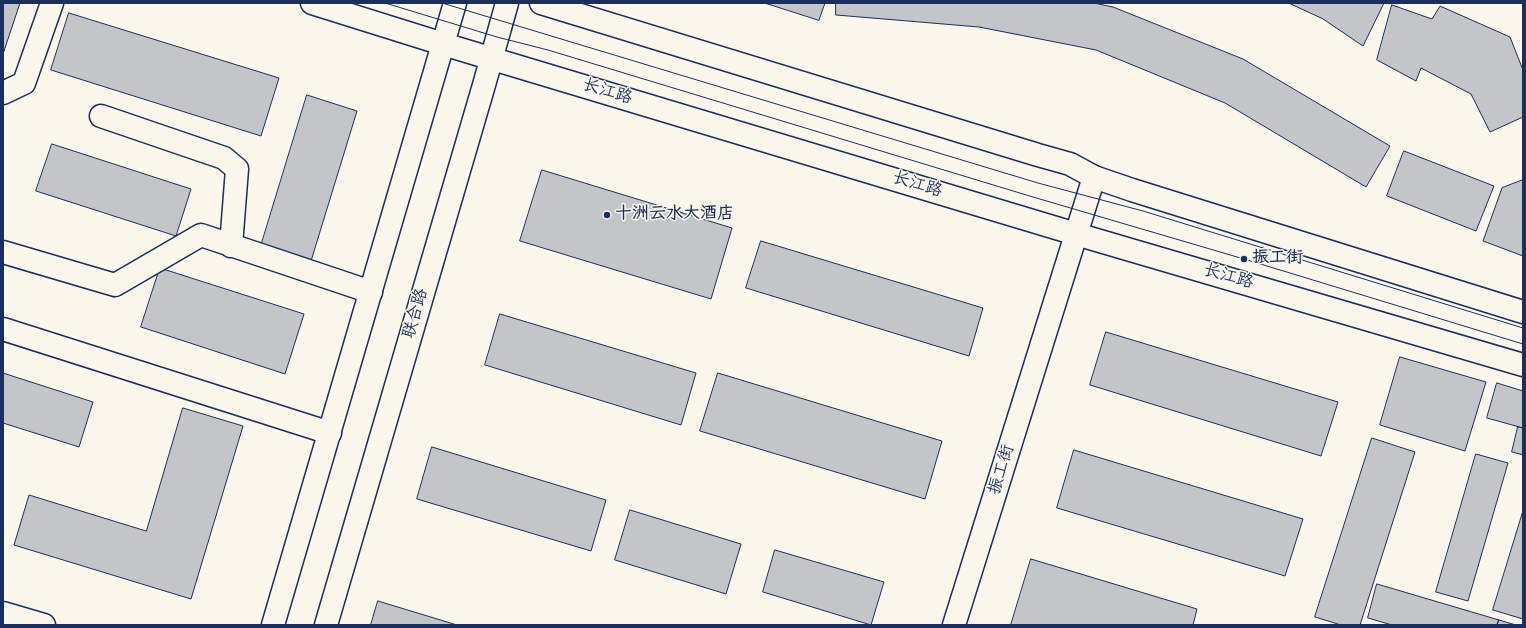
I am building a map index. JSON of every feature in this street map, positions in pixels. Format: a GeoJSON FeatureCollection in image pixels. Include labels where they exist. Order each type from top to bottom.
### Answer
{"type":"FeatureCollection","features":[{"type":"Feature","properties":{"kind":"main road"},"geometry":{"type":"LineString","coordinates":[[3,93],[24,83],[52,3]]}},
{"type":"Feature","properties":{"kind":"main road","name":"长江路"},"geometry":{"type":"LineString","coordinates":[[312,3],[443,44],[1076,234],[1523,365]]}},
{"type":"Feature","properties":{"kind":"main road"},"geometry":{"type":"LineString","coordinates":[[274,625],[455,3]]}},
{"type":"Feature","properties":{"kind":"main road","name":"联合路"},"geometry":{"type":"LineString","coordinates":[[326,625],[507,3]]}},
{"type":"Feature","properties":{"kind":"main road"},"geometry":{"type":"LineString","coordinates":[[541,3],[1070,164],[1094,177],[1523,312]]}},
{"type":"Feature","properties":{"kind":"main road"},"geometry":{"type":"LineString","coordinates":[[101,116],[224,158],[237,169],[231,246]]}},
{"type":"Feature","properties":{"kind":"main road","name":"振工街"},"geometry":{"type":"LineString","coordinates":[[954,625],[1094,177]]}},
{"type":"Feature","properties":{"kind":"main road"},"geometry":{"type":"LineString","coordinates":[[3,252],[116,285],[201,235],[371,292]]}},
{"type":"Feature","properties":{"kind":"main road"},"geometry":{"type":"LineString","coordinates":[[3,329],[330,433]]}},
{"type":"Feature","properties":{"kind":"main road"},"geometry":{"type":"LineString","coordinates":[[3,613],[44,625]]}},
{"type":"Feature","properties":{"kind":"building"},"geometry":{"type":"Polygon","coordinates":[[[3,3],[20,3],[3,54],[3,3]]]}},
{"type":"Feature","properties":{"kind":"building"},"geometry":{"type":"Polygon","coordinates":[[[765,3],[825,3],[819,20],[765,3]]]}},
{"type":"Feature","properties":{"kind":"building"},"geometry":{"type":"Polygon","coordinates":[[[836,3],[1094,3],[1113,7],[1243,59],[1390,146],[1366,187],[1225,103],[1096,50],[979,27],[836,15],[836,3]]]}},
{"type":"Feature","properties":{"kind":"building"},"geometry":{"type":"Polygon","coordinates":[[[1289,3],[1384,3],[1363,46],[1323,19],[1289,3]]]}},
{"type":"Feature","properties":{"kind":"building"},"geometry":{"type":"Polygon","coordinates":[[[1392,5],[1432,19],[1440,6],[1510,37],[1523,70],[1523,117],[1490,132],[1471,94],[1421,68],[1416,81],[1377,60],[1392,5]]]}},
{"type":"Feature","properties":{"kind":"building"},"geometry":{"type":"Polygon","coordinates":[[[69,13],[279,78],[261,136],[51,70],[69,13]]]}},
{"type":"Feature","properties":{"kind":"building"},"geometry":{"type":"Polygon","coordinates":[[[307,95],[357,111],[311,261],[261,246],[307,95]]]}},
{"type":"Feature","properties":{"kind":"building"},"geometry":{"type":"Polygon","coordinates":[[[52,144],[191,189],[176,236],[36,191],[52,144]]]}},
{"type":"Feature","properties":{"kind":"building"},"geometry":{"type":"Polygon","coordinates":[[[1404,151],[1494,186],[1476,231],[1387,196],[1404,151]]]}},
{"type":"Feature","properties":{"kind":"building"},"geometry":{"type":"Polygon","coordinates":[[[542,170],[732,228],[711,299],[520,241],[542,170]]]}},
{"type":"Feature","properties":{"kind":"building"},"geometry":{"type":"Polygon","coordinates":[[[1523,180],[1523,256],[1483,241],[1502,188],[1523,180]]]}},
{"type":"Feature","properties":{"kind":"building"},"geometry":{"type":"Polygon","coordinates":[[[761,241],[983,308],[969,356],[746,288],[761,241]]]}},
{"type":"Feature","properties":{"kind":"building"},"geometry":{"type":"Polygon","coordinates":[[[160,268],[304,314],[285,374],[141,327],[160,268]]]}},
{"type":"Feature","properties":{"kind":"building"},"geometry":{"type":"Polygon","coordinates":[[[500,314],[696,373],[681,425],[485,365],[500,314]]]}},
{"type":"Feature","properties":{"kind":"building"},"geometry":{"type":"Polygon","coordinates":[[[1106,332],[1338,402],[1321,456],[1090,385],[1106,332]]]}},
{"type":"Feature","properties":{"kind":"building"},"geometry":{"type":"Polygon","coordinates":[[[1400,357],[1486,382],[1465,451],[1380,425],[1400,357]]]}},
{"type":"Feature","properties":{"kind":"building"},"geometry":{"type":"Polygon","coordinates":[[[3,373],[93,402],[79,447],[3,423],[3,373]]]}},
{"type":"Feature","properties":{"kind":"building"},"geometry":{"type":"Polygon","coordinates":[[[718,373],[942,441],[925,499],[700,431],[718,373]]]}},
{"type":"Feature","properties":{"kind":"building"},"geometry":{"type":"Polygon","coordinates":[[[1497,383],[1523,391],[1523,428],[1487,418],[1497,383]]]}},
{"type":"Feature","properties":{"kind":"building"},"geometry":{"type":"Polygon","coordinates":[[[183,408],[243,426],[191,599],[14,545],[29,495],[146,531],[183,408]]]}},
{"type":"Feature","properties":{"kind":"building"},"geometry":{"type":"Polygon","coordinates":[[[1518,427],[1523,428],[1523,455],[1512,452],[1518,427]]]}},
{"type":"Feature","properties":{"kind":"building"},"geometry":{"type":"Polygon","coordinates":[[[1372,438],[1415,452],[1360,625],[1341,625],[1315,617],[1372,438]]]}},
{"type":"Feature","properties":{"kind":"building"},"geometry":{"type":"Polygon","coordinates":[[[432,447],[606,500],[591,551],[417,499],[432,447]]]}},
{"type":"Feature","properties":{"kind":"building"},"geometry":{"type":"Polygon","coordinates":[[[1074,450],[1303,519],[1285,576],[1057,508],[1074,450]]]}},
{"type":"Feature","properties":{"kind":"building"},"geometry":{"type":"Polygon","coordinates":[[[1476,454],[1508,463],[1468,601],[1436,592],[1476,454]]]}},
{"type":"Feature","properties":{"kind":"building"},"geometry":{"type":"Polygon","coordinates":[[[630,510],[741,544],[726,594],[615,560],[630,510]]]}},
{"type":"Feature","properties":{"kind":"building"},"geometry":{"type":"Polygon","coordinates":[[[1523,511],[1523,619],[1493,610],[1523,511]]]}},
{"type":"Feature","properties":{"kind":"building"},"geometry":{"type":"Polygon","coordinates":[[[775,550],[884,582],[871,625],[763,592],[775,550]]]}},
{"type":"Feature","properties":{"kind":"building"},"geometry":{"type":"Polygon","coordinates":[[[1031,559],[1197,609],[1193,625],[1011,625],[1031,559]]]}},
{"type":"Feature","properties":{"kind":"building"},"geometry":{"type":"Polygon","coordinates":[[[1377,584],[1499,620],[1497,625],[1392,625],[1368,618],[1377,584]]]}},
{"type":"Feature","properties":{"kind":"building"},"geometry":{"type":"Polygon","coordinates":[[[378,601],[457,625],[371,625],[378,601]]]}},
{"type":"Feature","properties":{"kind":"building"},"geometry":{"type":"Polygon","coordinates":[[[1499,620],[1516,625],[1497,625],[1499,620]]]}},
{"type":"Feature","properties":{"kind":"tram line"},"geometry":{"type":"LineString","coordinates":[[385,3],[497,37],[548,50],[1523,344]]}},
{"type":"Feature","properties":{"kind":"tram line"},"geometry":{"type":"LineString","coordinates":[[442,3],[1038,183],[1143,211],[1523,328]]}},
{"type":"Feature","properties":{"kind":"place","name":"十洲云水大酒店"},"geometry":{"type":"Point","coordinates":[607,215]}},
{"type":"Feature","properties":{"kind":"place","name":"振工街"},"geometry":{"type":"Point","coordinates":[1244,259]}}]}
